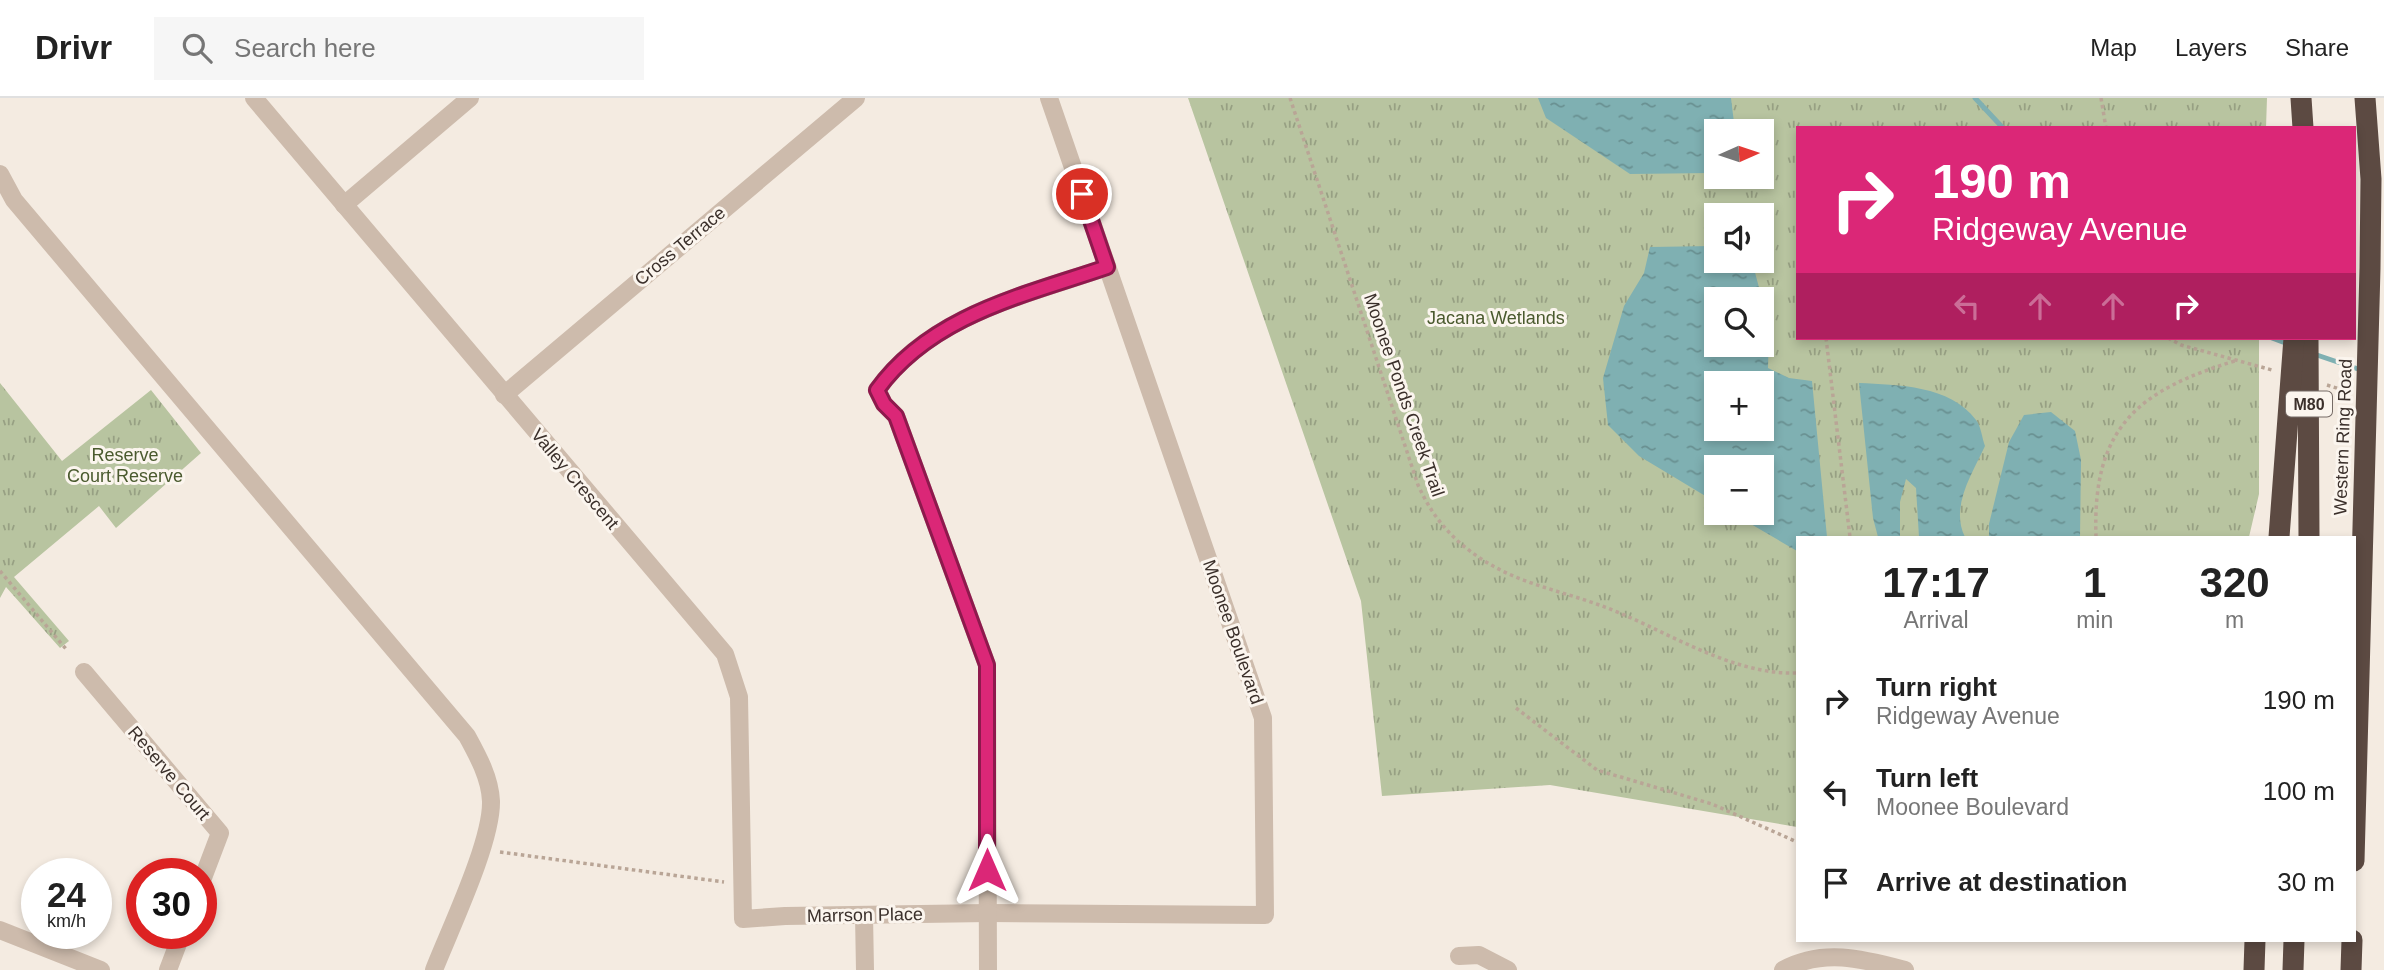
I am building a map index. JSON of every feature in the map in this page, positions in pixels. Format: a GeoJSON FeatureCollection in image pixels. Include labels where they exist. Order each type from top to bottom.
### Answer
{"type":"FeatureCollection","features":[{"type":"Feature","properties":{"kind":"highway"},"geometry":{"type":"LineString","coordinates":[[2301,98],[2303,126]]}},
{"type":"Feature","properties":{"kind":"highway","name":"Western Ring Road"},"geometry":{"type":"LineString","coordinates":[[2356,782],[2371,204],[2365,98]]}},
{"type":"Feature","properties":{"kind":"highway"},"geometry":{"type":"LineString","coordinates":[[2279,536],[2294,340]]}},
{"type":"Feature","properties":{"kind":"highway","name":"Western Ring Road"},"geometry":{"type":"LineString","coordinates":[[2308,340],[2309,536]]}},
{"type":"Feature","properties":{"kind":"highway"},"geometry":{"type":"LineString","coordinates":[[2254,970],[2255,942]]}},
{"type":"Feature","properties":{"kind":"highway"},"geometry":{"type":"LineString","coordinates":[[2293,970],[2294,942]]}},
{"type":"Feature","properties":{"kind":"highway"},"geometry":{"type":"LineString","coordinates":[[2351,942],[2351,970]]}},
{"type":"Feature","properties":{"kind":"street","name":"Valley Crescent"},"geometry":{"type":"LineString","coordinates":[[254,98],[725,654],[740,697],[743,919]]}},
{"type":"Feature","properties":{"kind":"street"},"geometry":{"type":"LineString","coordinates":[[344,205],[470,98]]}},
{"type":"Feature","properties":{"kind":"street","name":"Cross Terrace"},"geometry":{"type":"LineString","coordinates":[[504,395],[856,98]]}},
{"type":"Feature","properties":{"kind":"street","name":"Moonee Boulevard"},"geometry":{"type":"LineString","coordinates":[[988,913],[1265,915],[1263,718],[1049,98]]}},
{"type":"Feature","properties":{"kind":"street"},"geometry":{"type":"LineString","coordinates":[[0,174],[14,200],[467,736],[482,763],[491,800],[488,832],[434,970]]}},
{"type":"Feature","properties":{"kind":"street"},"geometry":{"type":"LineString","coordinates":[[988,970],[987,665],[896,416],[884,404],[877,390],[906,360],[946,328],[971,313],[1107,267]]}},
{"type":"Feature","properties":{"kind":"street","name":"Reserve Court"},"geometry":{"type":"LineString","coordinates":[[84,672],[220,833],[210,858]]}},
{"type":"Feature","properties":{"kind":"street","name":"Marrson Place"},"geometry":{"type":"LineString","coordinates":[[743,919],[988,913]]}},
{"type":"Feature","properties":{"kind":"street"},"geometry":{"type":"LineString","coordinates":[[864,915],[864,970]]}},
{"type":"Feature","properties":{"kind":"street"},"geometry":{"type":"LineString","coordinates":[[0,930],[101,970]]}},
{"type":"Feature","properties":{"kind":"street"},"geometry":{"type":"LineString","coordinates":[[169,970],[177,949]]}},
{"type":"Feature","properties":{"kind":"street"},"geometry":{"type":"LineString","coordinates":[[1459,956],[1479,955],[1508,970]]}},
{"type":"Feature","properties":{"kind":"street"},"geometry":{"type":"LineString","coordinates":[[1783,970],[1800,961],[1848,956],[1905,970]]}},
{"type":"Feature","properties":{"kind":"path","name":"Moonee Ponds Creek Trail"},"geometry":{"type":"LineString","coordinates":[[1290,98],[1418,485],[1439,523],[1481,559],[1520,579],[1602,606],[1759,671],[1796,673]]}},
{"type":"Feature","properties":{"kind":"path"},"geometry":{"type":"LineString","coordinates":[[2101,98],[2106,126]]}},
{"type":"Feature","properties":{"kind":"path"},"geometry":{"type":"LineString","coordinates":[[1826,340],[1850,536]]}},
{"type":"Feature","properties":{"kind":"path"},"geometry":{"type":"LineString","coordinates":[[2095,536],[2097,485],[2103,460],[2116,433],[2151,396],[2175,382],[2238,360],[2181,345],[2172,340]]}},
{"type":"Feature","properties":{"kind":"path"},"geometry":{"type":"LineString","coordinates":[[0,571],[66,649]]}},
{"type":"Feature","properties":{"kind":"path"},"geometry":{"type":"LineString","coordinates":[[1516,708],[1597,770],[1713,804],[1796,842]]}},
{"type":"Feature","properties":{"kind":"path"},"geometry":{"type":"LineString","coordinates":[[500,852],[724,881]]}},
{"type":"Feature","properties":{"kind":"green space","name":"Jacana Wetlands"},"geometry":{"type":"Polygon","coordinates":[[[1188,98],[2267,98],[2266,126],[1796,126],[1796,340],[2259,340],[2259,494],[2249,536],[1796,536],[1796,827],[1550,785],[1382,796],[1361,601],[1188,98]]]}},
{"type":"Feature","properties":{"kind":"green space","name":"Reserve Court Reserve"},"geometry":{"type":"Polygon","coordinates":[[[0,383],[62,461],[151,390],[201,453],[116,528],[99,506],[14,577],[69,641],[60,648],[6,587],[0,598],[0,383]]]}},
{"type":"Feature","properties":{"kind":"water"},"geometry":{"type":"Polygon","coordinates":[[[1538,98],[1731,98],[1734,119],[1704,119],[1704,173],[1630,174],[1546,118],[1538,98]]]}},
{"type":"Feature","properties":{"kind":"water"},"geometry":{"type":"Polygon","coordinates":[[[1704,246],[1704,273],[1755,273],[1759,287],[1704,287],[1704,357],[1768,357],[1768,368],[1789,378],[1812,381],[1827,536],[1796,536],[1796,550],[1753,525],[1774,525],[1774,455],[1704,455],[1704,495],[1639,456],[1608,425],[1603,378],[1624,306],[1644,273],[1650,247],[1704,246]]]}},
{"type":"Feature","properties":{"kind":"water"},"geometry":{"type":"Polygon","coordinates":[[[1859,383],[1922,389],[1938,393],[1965,408],[1976,420],[1985,446],[1961,502],[1961,526],[1965,536],[1919,536],[1916,488],[1906,479],[1900,502],[1900,536],[1878,536],[1873,518],[1859,383]]]}},
{"type":"Feature","properties":{"kind":"water"},"geometry":{"type":"Polygon","coordinates":[[[2051,412],[2075,431],[2081,460],[2080,536],[1989,536],[1989,524],[2009,442],[2024,415],[2051,412]]]}},
{"type":"Feature","properties":{"kind":"waterway"},"geometry":{"type":"LineString","coordinates":[[1975,98],[2001,126]]}},
{"type":"Feature","properties":{"kind":"waterway"},"geometry":{"type":"LineString","coordinates":[[2277,340],[2288,344]]}},
{"type":"Feature","properties":{"kind":"waterway"},"geometry":{"type":"LineString","coordinates":[[2314,354],[2361,370]]}},
{"type":"Feature","properties":{"kind":"route"},"geometry":{"type":"LineString","coordinates":[[987,870],[987,665],[896,416],[884,404],[877,390],[885,378],[906,360],[946,328],[971,313],[1107,267],[1082,194]]}}]}
